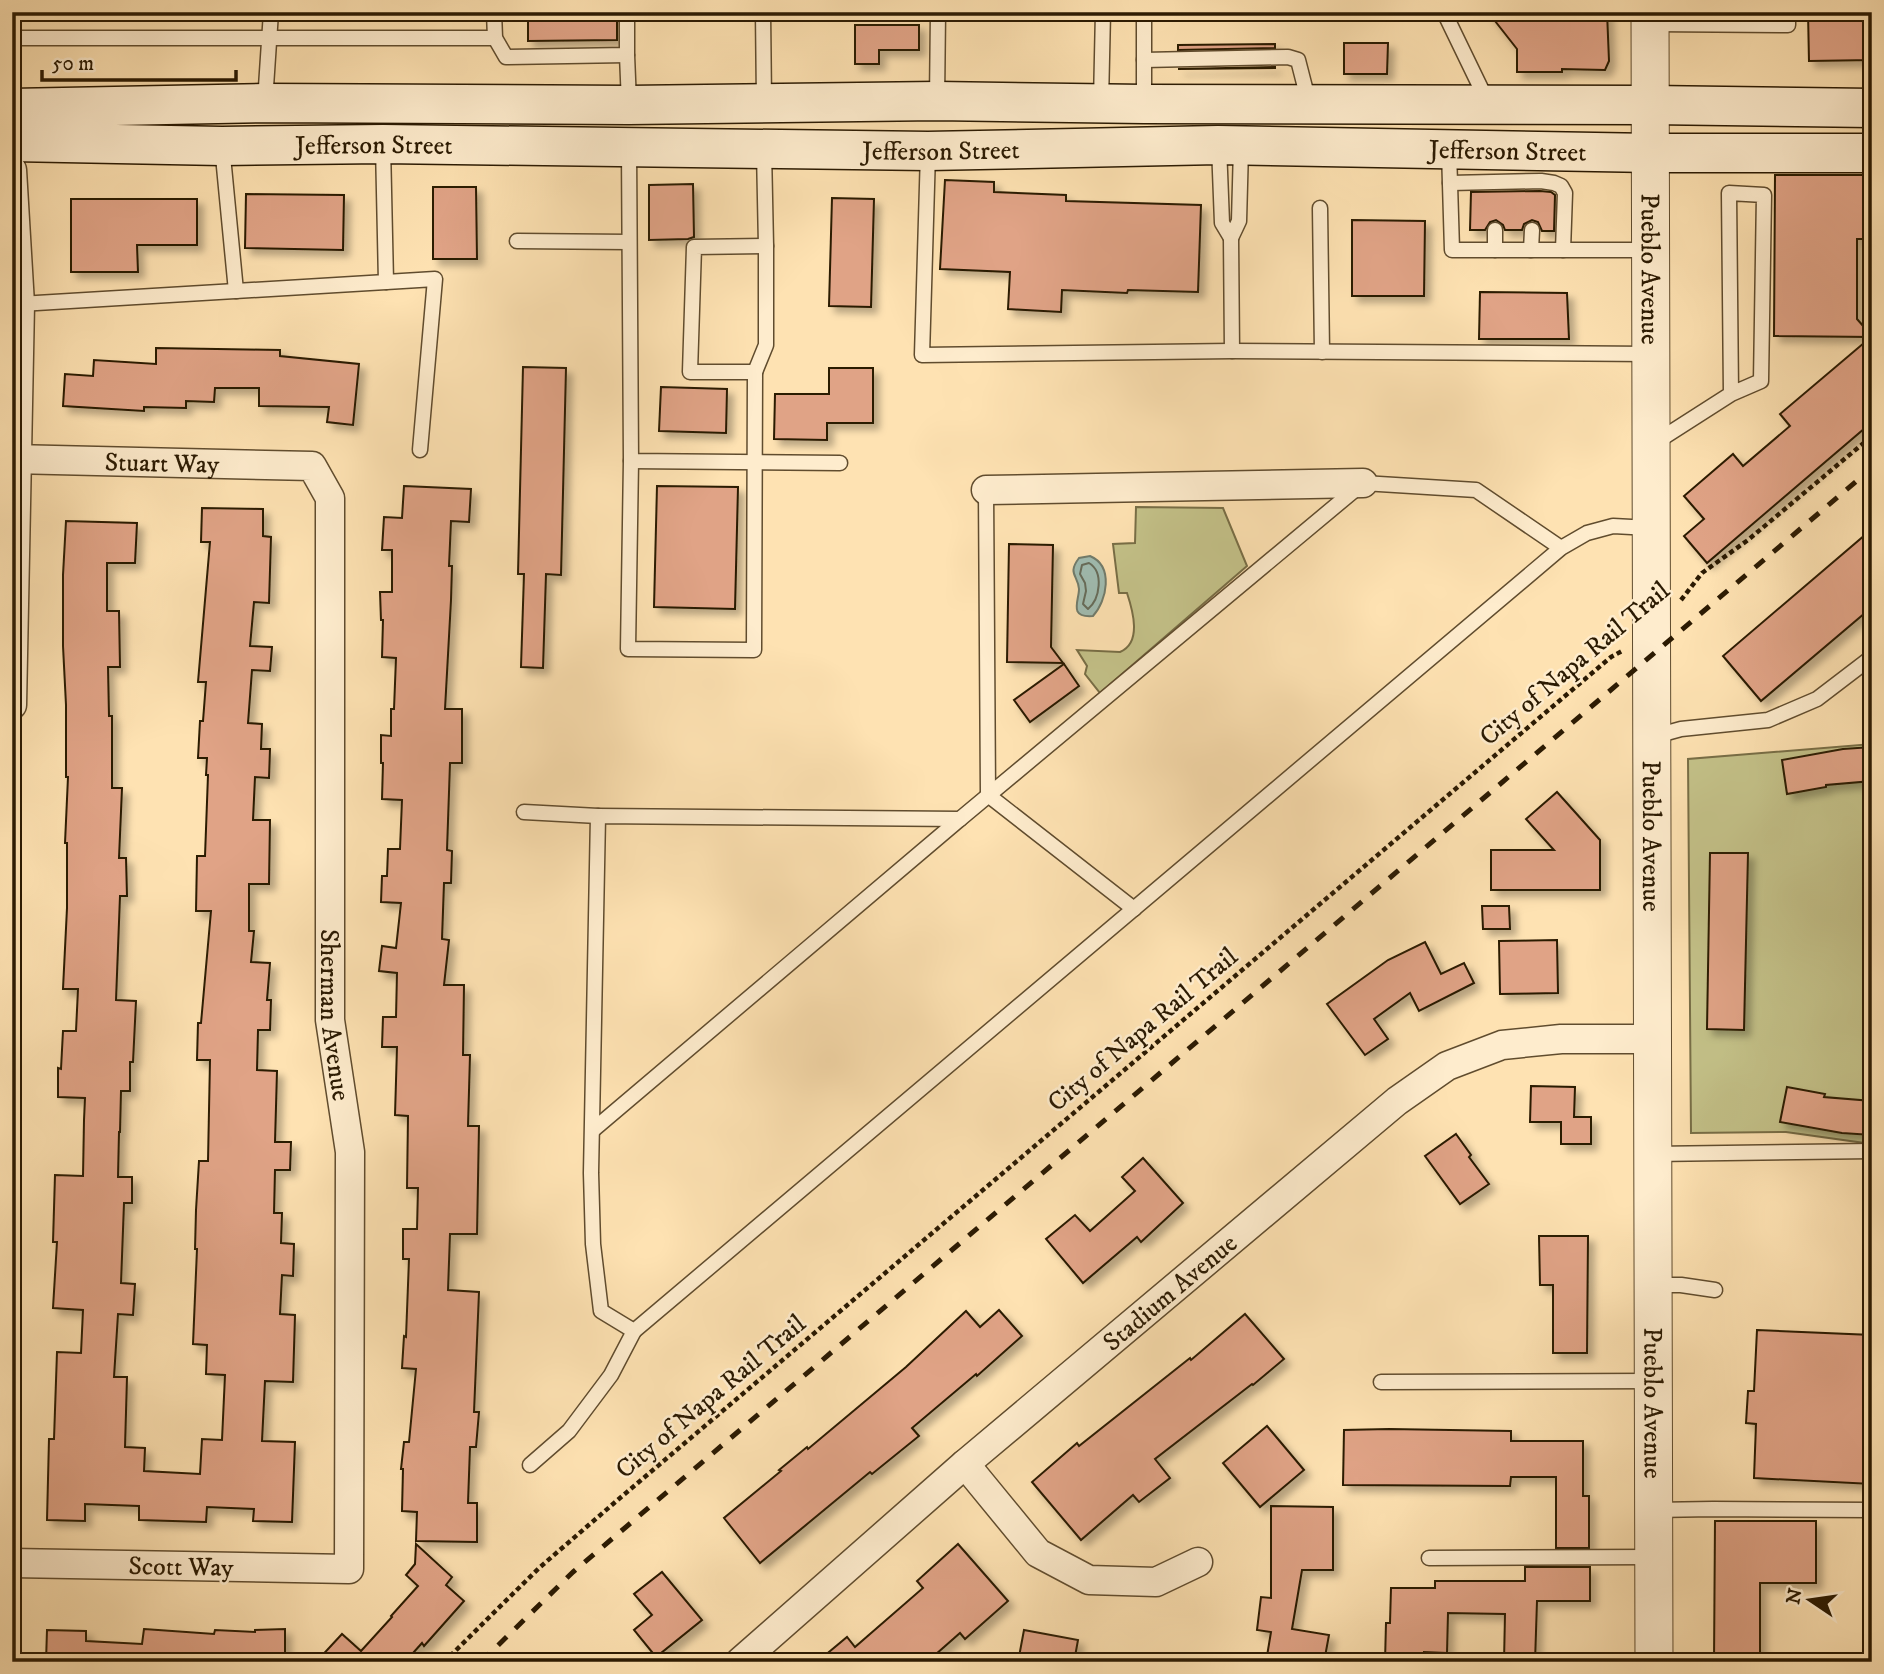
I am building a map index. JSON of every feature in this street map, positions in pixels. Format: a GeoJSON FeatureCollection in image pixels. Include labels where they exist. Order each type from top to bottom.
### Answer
{"type":"FeatureCollection","features":[{"type":"Feature","properties":{"kind":"main road","name":"Jefferson Street"},"geometry":{"type":"LineString","coordinates":[[12,107],[265,103],[629,105],[937,101],[1872,108]]}},
{"type":"Feature","properties":{"kind":"main road","name":"Jefferson Street"},"geometry":{"type":"LineString","coordinates":[[12,142],[928,151],[1230,145],[1538,172],[1652,153],[1872,153]]}},
{"type":"Feature","properties":{"kind":"street","name":"Pueblo Avenue"},"geometry":{"type":"LineString","coordinates":[[1651,18],[1654,1662]]}},
{"type":"Feature","properties":{"kind":"street"},"geometry":{"type":"LineString","coordinates":[[12,170],[16,303],[12,705]]}},
{"type":"Feature","properties":{"kind":"street","name":"Stuart Way"},"geometry":{"type":"LineString","coordinates":[[15,459],[312,466]]}},
{"type":"Feature","properties":{"kind":"street","name":"Sherman Avenue"},"geometry":{"type":"LineString","coordinates":[[312,466],[330,498],[330,1020],[349,1152],[349,1569]]}},
{"type":"Feature","properties":{"kind":"street"},"geometry":{"type":"LineString","coordinates":[[986,490],[1363,483]]}},
{"type":"Feature","properties":{"kind":"street","name":"Stadium Avenue"},"geometry":{"type":"LineString","coordinates":[[740,1662],[965,1464],[1397,1101],[1447,1066],[1502,1045],[1561,1039],[1652,1039]]}},
{"type":"Feature","properties":{"kind":"street"},"geometry":{"type":"LineString","coordinates":[[965,1464],[1038,1553],[1089,1580],[1156,1582],[1198,1562]]}},
{"type":"Feature","properties":{"kind":"street","name":"Scott Way"},"geometry":{"type":"LineString","coordinates":[[12,1563],[349,1569]]}},
{"type":"Feature","properties":{"kind":"lane"},"geometry":{"type":"LineString","coordinates":[[265,103],[271,12]]}},
{"type":"Feature","properties":{"kind":"lane"},"geometry":{"type":"LineString","coordinates":[[494,12],[495,38],[506,57],[626,55]]}},
{"type":"Feature","properties":{"kind":"lane"},"geometry":{"type":"LineString","coordinates":[[627,12],[629,105]]}},
{"type":"Feature","properties":{"kind":"lane"},"geometry":{"type":"LineString","coordinates":[[763,12],[764,103]]}},
{"type":"Feature","properties":{"kind":"lane"},"geometry":{"type":"LineString","coordinates":[[937,12],[937,101]]}},
{"type":"Feature","properties":{"kind":"lane"},"geometry":{"type":"LineString","coordinates":[[1101,103],[1103,12]]}},
{"type":"Feature","properties":{"kind":"lane"},"geometry":{"type":"LineString","coordinates":[[1144,12],[1144,104]]}},
{"type":"Feature","properties":{"kind":"lane"},"geometry":{"type":"LineString","coordinates":[[1444,12],[1489,104]]}},
{"type":"Feature","properties":{"kind":"lane"},"geometry":{"type":"LineString","coordinates":[[1651,18],[1788,24],[1788,12]]}},
{"type":"Feature","properties":{"kind":"lane"},"geometry":{"type":"LineString","coordinates":[[12,38],[495,38]]}},
{"type":"Feature","properties":{"kind":"lane"},"geometry":{"type":"LineString","coordinates":[[1144,60],[1288,57],[1298,60],[1310,104]]}},
{"type":"Feature","properties":{"kind":"lane"},"geometry":{"type":"LineString","coordinates":[[383,145],[386,282]]}},
{"type":"Feature","properties":{"kind":"lane"},"geometry":{"type":"LineString","coordinates":[[1230,145],[1239,220],[1231,238],[1232,351]]}},
{"type":"Feature","properties":{"kind":"lane"},"geometry":{"type":"LineString","coordinates":[[1230,145],[1222,223],[1231,238]]}},
{"type":"Feature","properties":{"kind":"lane"},"geometry":{"type":"LineString","coordinates":[[222,146],[236,291]]}},
{"type":"Feature","properties":{"kind":"lane"},"geometry":{"type":"LineString","coordinates":[[629,147],[631,461],[628,649],[754,650],[755,372],[766,345],[764,149]]}},
{"type":"Feature","properties":{"kind":"lane"},"geometry":{"type":"LineString","coordinates":[[928,151],[922,355],[1232,351],[1652,354]]}},
{"type":"Feature","properties":{"kind":"lane"},"geometry":{"type":"LineString","coordinates":[[1563,250],[1565,193],[1561,186],[1538,172],[1496,184],[1449,166],[1452,250],[1495,250],[1531,250],[1563,250],[1651,250]]}},
{"type":"Feature","properties":{"kind":"lane"},"geometry":{"type":"LineString","coordinates":[[1651,445],[1731,394],[1761,381],[1764,195],[1729,193],[1731,394]]}},
{"type":"Feature","properties":{"kind":"lane"},"geometry":{"type":"LineString","coordinates":[[1320,208],[1322,352]]}},
{"type":"Feature","properties":{"kind":"lane"},"geometry":{"type":"LineString","coordinates":[[1495,230],[1495,250]]}},
{"type":"Feature","properties":{"kind":"lane"},"geometry":{"type":"LineString","coordinates":[[1531,250],[1532,230]]}},
{"type":"Feature","properties":{"kind":"lane"},"geometry":{"type":"LineString","coordinates":[[517,241],[629,242]]}},
{"type":"Feature","properties":{"kind":"lane"},"geometry":{"type":"LineString","coordinates":[[755,372],[690,372],[694,247],[766,246]]}},
{"type":"Feature","properties":{"kind":"lane"},"geometry":{"type":"LineString","coordinates":[[16,303],[435,279],[420,450]]}},
{"type":"Feature","properties":{"kind":"lane"},"geometry":{"type":"LineString","coordinates":[[631,461],[840,463]]}},
{"type":"Feature","properties":{"kind":"lane"},"geometry":{"type":"LineString","coordinates":[[593,1130],[988,795],[1363,483],[1476,490],[1561,548]]}},
{"type":"Feature","properties":{"kind":"lane"},"geometry":{"type":"LineString","coordinates":[[986,490],[988,795]]}},
{"type":"Feature","properties":{"kind":"lane"},"geometry":{"type":"LineString","coordinates":[[530,1465],[569,1431],[611,1375],[634,1331],[1561,548],[1587,533],[1613,526],[1651,528]]}},
{"type":"Feature","properties":{"kind":"lane"},"geometry":{"type":"LineString","coordinates":[[1651,737],[1681,729],[1768,720],[1816,699],[1872,657]]}},
{"type":"Feature","properties":{"kind":"lane"},"geometry":{"type":"LineString","coordinates":[[988,795],[1134,909]]}},
{"type":"Feature","properties":{"kind":"lane"},"geometry":{"type":"LineString","coordinates":[[524,812],[598,816],[960,819]]}},
{"type":"Feature","properties":{"kind":"lane"},"geometry":{"type":"LineString","coordinates":[[598,816],[591,1173],[593,1244],[601,1311],[634,1331]]}},
{"type":"Feature","properties":{"kind":"lane"},"geometry":{"type":"LineString","coordinates":[[1653,1154],[1872,1151]]}},
{"type":"Feature","properties":{"kind":"lane"},"geometry":{"type":"LineString","coordinates":[[1653,1285],[1681,1285],[1715,1290]]}},
{"type":"Feature","properties":{"kind":"lane"},"geometry":{"type":"LineString","coordinates":[[1381,1381],[1653,1381]]}},
{"type":"Feature","properties":{"kind":"lane"},"geometry":{"type":"LineString","coordinates":[[1654,1510],[1872,1510]]}},
{"type":"Feature","properties":{"kind":"lane"},"geometry":{"type":"LineString","coordinates":[[1429,1558],[1654,1557]]}},
{"type":"Feature","properties":{"kind":"path","name":"City of Napa Rail Trail"},"geometry":{"type":"LineString","coordinates":[[444,1662],[539,1568],[620,1498],[1427,812],[1611,657],[1624,650],[1673,604],[1685,597],[1702,573],[1748,540],[1872,436]]}},
{"type":"Feature","properties":{"kind":"shaded area"},"geometry":{"type":"Polygon","coordinates":[[[1136,507],[1223,508],[1247,566],[1100,693],[1085,674],[1087,666],[1077,650],[1120,652],[1131,642],[1133,617],[1127,593],[1119,593],[1113,544],[1135,543],[1136,507]]]}},
{"type":"Feature","properties":{"kind":"shaded area"},"geometry":{"type":"Polygon","coordinates":[[[1872,744],[1872,1144],[1786,1132],[1691,1133],[1688,759],[1872,744]]]}},
{"type":"Feature","properties":{"kind":"water"},"geometry":{"type":"Polygon","coordinates":[[[1090,556],[1103,567],[1106,584],[1098,610],[1093,616],[1085,616],[1078,612],[1079,589],[1073,571],[1079,558],[1090,556]]]}},
{"type":"Feature","properties":{"kind":"building"},"geometry":{"type":"Polygon","coordinates":[[[528,12],[617,12],[617,40],[528,41],[528,12]]]}},
{"type":"Feature","properties":{"kind":"building"},"geometry":{"type":"Polygon","coordinates":[[[1488,12],[1607,12],[1609,61],[1605,70],[1517,72],[1517,49],[1488,12]]]}},
{"type":"Feature","properties":{"kind":"building"},"geometry":{"type":"Polygon","coordinates":[[[1808,12],[1872,12],[1872,60],[1809,61],[1808,12]]]}},
{"type":"Feature","properties":{"kind":"building"},"geometry":{"type":"Polygon","coordinates":[[[855,25],[919,25],[919,50],[879,50],[879,64],[855,64],[855,25]]]}},
{"type":"Feature","properties":{"kind":"building"},"geometry":{"type":"Polygon","coordinates":[[[1344,43],[1388,43],[1387,74],[1344,74],[1344,43]]]}},
{"type":"Feature","properties":{"kind":"building"},"geometry":{"type":"Polygon","coordinates":[[[1275,44],[1275,48],[1178,50],[1178,45],[1275,44]]]}},
{"type":"Feature","properties":{"kind":"building"},"geometry":{"type":"Polygon","coordinates":[[[1275,67],[1275,68],[1178,69],[1275,67]]]}},
{"type":"Feature","properties":{"kind":"building"},"geometry":{"type":"Polygon","coordinates":[[[1775,175],[1867,175],[1866,239],[1857,239],[1857,319],[1872,336],[1872,422],[1707,563],[1684,536],[1704,519],[1684,496],[1733,454],[1743,466],[1790,426],[1780,414],[1871,337],[1774,336],[1775,175]]]}},
{"type":"Feature","properties":{"kind":"building"},"geometry":{"type":"Polygon","coordinates":[[[945,180],[994,182],[994,192],[1066,195],[1066,201],[1201,205],[1198,292],[1062,290],[1061,312],[1008,309],[1010,272],[940,269],[945,180]]]}},
{"type":"Feature","properties":{"kind":"building"},"geometry":{"type":"Polygon","coordinates":[[[693,184],[694,237],[649,240],[649,185],[693,184]]]}},
{"type":"Feature","properties":{"kind":"building"},"geometry":{"type":"Polygon","coordinates":[[[433,187],[476,187],[477,259],[433,259],[433,187]]]}},
{"type":"Feature","properties":{"kind":"building"},"geometry":{"type":"Polygon","coordinates":[[[1540,191],[1555,195],[1554,231],[1542,231],[1538,222],[1532,220],[1524,224],[1522,230],[1505,230],[1496,220],[1490,222],[1485,230],[1470,230],[1471,192],[1540,191]]]}},
{"type":"Feature","properties":{"kind":"building"},"geometry":{"type":"Polygon","coordinates":[[[246,194],[344,195],[343,250],[245,248],[246,194]]]}},
{"type":"Feature","properties":{"kind":"building"},"geometry":{"type":"Polygon","coordinates":[[[832,198],[874,199],[871,307],[829,306],[832,198]]]}},
{"type":"Feature","properties":{"kind":"building"},"geometry":{"type":"Polygon","coordinates":[[[71,199],[197,199],[197,245],[137,245],[138,272],[71,272],[71,199]]]}},
{"type":"Feature","properties":{"kind":"building"},"geometry":{"type":"Polygon","coordinates":[[[1352,220],[1425,221],[1424,296],[1352,296],[1352,220]]]}},
{"type":"Feature","properties":{"kind":"building"},"geometry":{"type":"Polygon","coordinates":[[[1480,292],[1567,293],[1569,339],[1479,339],[1480,292]]]}},
{"type":"Feature","properties":{"kind":"building"},"geometry":{"type":"Polygon","coordinates":[[[156,348],[280,350],[280,356],[359,364],[353,425],[327,422],[329,407],[259,406],[259,388],[215,388],[214,402],[186,401],[186,408],[144,407],[144,411],[63,406],[65,374],[93,376],[94,360],[156,364],[156,348]]]}},
{"type":"Feature","properties":{"kind":"building"},"geometry":{"type":"Polygon","coordinates":[[[523,367],[566,368],[561,575],[546,574],[543,668],[521,667],[524,574],[518,574],[523,367]]]}},
{"type":"Feature","properties":{"kind":"building"},"geometry":{"type":"Polygon","coordinates":[[[829,368],[873,368],[873,423],[827,423],[827,440],[774,439],[775,394],[829,394],[829,368]]]}},
{"type":"Feature","properties":{"kind":"building"},"geometry":{"type":"Polygon","coordinates":[[[661,387],[727,389],[726,433],[659,431],[661,387]]]}},
{"type":"Feature","properties":{"kind":"building"},"geometry":{"type":"Polygon","coordinates":[[[404,486],[471,489],[469,522],[451,521],[451,600],[445,709],[462,709],[462,763],[450,763],[447,850],[452,851],[451,883],[444,883],[442,939],[449,940],[444,985],[464,985],[463,1055],[470,1055],[468,1126],[479,1126],[477,1234],[450,1234],[448,1290],[479,1292],[474,1412],[479,1412],[476,1447],[470,1447],[468,1503],[477,1503],[477,1542],[416,1541],[417,1512],[402,1511],[401,1469],[404,1442],[409,1442],[416,1369],[402,1368],[409,1259],[403,1259],[403,1229],[417,1229],[418,1188],[407,1188],[408,1116],[395,1115],[397,1047],[382,1047],[383,1017],[396,1017],[397,973],[379,971],[382,946],[396,948],[401,903],[381,902],[382,876],[387,876],[388,849],[400,849],[402,800],[382,799],[381,735],[391,736],[396,658],[382,657],[383,620],[380,592],[392,592],[392,550],[382,550],[384,517],[402,518],[404,486]]]}},
{"type":"Feature","properties":{"kind":"building"},"geometry":{"type":"Polygon","coordinates":[[[657,486],[738,487],[735,609],[654,607],[657,486]]]}},
{"type":"Feature","properties":{"kind":"building"},"geometry":{"type":"Polygon","coordinates":[[[202,508],[263,509],[263,536],[271,537],[269,603],[254,602],[250,646],[272,647],[270,671],[252,670],[248,723],[262,724],[261,749],[270,749],[269,778],[255,777],[253,820],[270,820],[269,884],[249,884],[249,931],[254,931],[251,962],[270,963],[267,1000],[271,1000],[270,1030],[258,1030],[257,1070],[277,1071],[275,1142],[291,1142],[290,1170],[275,1170],[274,1213],[282,1213],[281,1243],[294,1244],[293,1276],[282,1275],[280,1314],[295,1315],[293,1382],[265,1381],[262,1441],[295,1442],[292,1522],[253,1521],[254,1509],[207,1507],[206,1522],[139,1520],[139,1506],[85,1504],[85,1521],[47,1520],[49,1439],[54,1439],[57,1352],[81,1353],[83,1310],[53,1308],[57,1242],[53,1242],[55,1175],[83,1176],[85,1098],[58,1097],[58,1068],[61,1069],[63,1031],[76,1031],[78,989],[63,989],[68,777],[63,646],[66,521],[137,523],[135,563],[107,563],[107,611],[119,611],[120,667],[108,667],[109,716],[112,716],[112,788],[122,788],[119,858],[126,858],[127,896],[120,896],[116,1000],[136,1001],[130,1091],[121,1091],[119,1132],[118,1177],[132,1177],[132,1203],[124,1203],[121,1283],[135,1284],[133,1315],[118,1314],[114,1377],[127,1377],[125,1447],[145,1448],[144,1471],[200,1474],[202,1439],[222,1440],[225,1375],[206,1374],[207,1345],[193,1344],[196,1210],[199,1161],[208,1161],[210,1060],[197,1060],[198,1023],[201,1023],[211,911],[196,911],[197,856],[205,856],[208,775],[207,758],[198,758],[206,682],[198,682],[210,542],[201,542],[202,508]]]}},
{"type":"Feature","properties":{"kind":"building"},"geometry":{"type":"Polygon","coordinates":[[[1872,529],[1872,607],[1761,701],[1723,656],[1872,529]]]}},
{"type":"Feature","properties":{"kind":"building"},"geometry":{"type":"Polygon","coordinates":[[[1009,544],[1053,545],[1051,647],[1063,663],[1007,662],[1009,544]]]}},
{"type":"Feature","properties":{"kind":"building"},"geometry":{"type":"Polygon","coordinates":[[[1064,664],[1079,686],[1030,722],[1014,700],[1064,664]]]}},
{"type":"Feature","properties":{"kind":"building"},"geometry":{"type":"Polygon","coordinates":[[[1872,747],[1872,781],[1826,785],[1787,794],[1782,760],[1843,749],[1872,747]]]}},
{"type":"Feature","properties":{"kind":"building"},"geometry":{"type":"Polygon","coordinates":[[[1557,792],[1600,840],[1600,890],[1491,890],[1491,850],[1554,850],[1526,819],[1557,792]]]}},
{"type":"Feature","properties":{"kind":"building"},"geometry":{"type":"Polygon","coordinates":[[[1710,853],[1748,853],[1744,1030],[1707,1029],[1710,853]]]}},
{"type":"Feature","properties":{"kind":"building"},"geometry":{"type":"Polygon","coordinates":[[[1482,906],[1509,906],[1510,929],[1483,929],[1482,906]]]}},
{"type":"Feature","properties":{"kind":"building"},"geometry":{"type":"Polygon","coordinates":[[[1557,940],[1558,993],[1500,994],[1499,941],[1557,940]]]}},
{"type":"Feature","properties":{"kind":"building"},"geometry":{"type":"Polygon","coordinates":[[[1425,942],[1441,974],[1464,963],[1474,983],[1419,1011],[1410,993],[1374,1019],[1388,1039],[1365,1055],[1327,1004],[1388,960],[1425,942]]]}},
{"type":"Feature","properties":{"kind":"building"},"geometry":{"type":"Polygon","coordinates":[[[1531,1086],[1575,1087],[1574,1117],[1591,1117],[1591,1144],[1561,1144],[1561,1122],[1530,1122],[1531,1086]]]}},
{"type":"Feature","properties":{"kind":"building"},"geometry":{"type":"Polygon","coordinates":[[[1787,1087],[1825,1094],[1824,1097],[1872,1101],[1872,1135],[1842,1133],[1780,1122],[1787,1087]]]}},
{"type":"Feature","properties":{"kind":"building"},"geometry":{"type":"Polygon","coordinates":[[[1456,1134],[1489,1184],[1460,1204],[1425,1156],[1456,1134]]]}},
{"type":"Feature","properties":{"kind":"building"},"geometry":{"type":"Polygon","coordinates":[[[1143,1158],[1183,1203],[1141,1242],[1137,1237],[1083,1283],[1046,1239],[1075,1215],[1090,1231],[1135,1191],[1122,1177],[1143,1158]]]}},
{"type":"Feature","properties":{"kind":"building"},"geometry":{"type":"Polygon","coordinates":[[[1539,1236],[1588,1236],[1587,1353],[1553,1353],[1553,1285],[1540,1285],[1539,1236]]]}},
{"type":"Feature","properties":{"kind":"building"},"geometry":{"type":"Polygon","coordinates":[[[999,1310],[1022,1336],[912,1428],[919,1436],[872,1474],[870,1472],[760,1563],[724,1518],[906,1367],[966,1311],[980,1327],[999,1310]]]}},
{"type":"Feature","properties":{"kind":"building"},"geometry":{"type":"Polygon","coordinates":[[[1245,1314],[1284,1359],[1155,1459],[1170,1478],[1139,1502],[1133,1495],[1081,1540],[1032,1482],[1077,1443],[1079,1446],[1190,1358],[1191,1360],[1245,1314]]]}},
{"type":"Feature","properties":{"kind":"building"},"geometry":{"type":"Polygon","coordinates":[[[1757,1330],[1872,1335],[1872,1484],[1754,1478],[1756,1424],[1746,1423],[1748,1391],[1754,1391],[1757,1330]]]}},
{"type":"Feature","properties":{"kind":"building"},"geometry":{"type":"Polygon","coordinates":[[[1267,1426],[1304,1470],[1260,1507],[1223,1463],[1267,1426]]]}},
{"type":"Feature","properties":{"kind":"building"},"geometry":{"type":"Polygon","coordinates":[[[1344,1430],[1511,1431],[1511,1441],[1583,1441],[1583,1496],[1589,1496],[1589,1548],[1556,1548],[1556,1477],[1511,1477],[1510,1486],[1343,1485],[1344,1430]]]}},
{"type":"Feature","properties":{"kind":"building"},"geometry":{"type":"Polygon","coordinates":[[[1271,1506],[1333,1507],[1333,1570],[1302,1570],[1292,1629],[1329,1635],[1324,1662],[1266,1662],[1271,1632],[1257,1630],[1261,1597],[1271,1598],[1271,1506]]]}},
{"type":"Feature","properties":{"kind":"building"},"geometry":{"type":"Polygon","coordinates":[[[1715,1521],[1816,1521],[1816,1583],[1760,1583],[1760,1662],[1714,1662],[1715,1521]]]}},
{"type":"Feature","properties":{"kind":"building"},"geometry":{"type":"Polygon","coordinates":[[[416,1544],[452,1577],[446,1585],[464,1601],[424,1646],[422,1643],[405,1662],[316,1662],[342,1634],[361,1651],[392,1617],[418,1586],[406,1575],[415,1564],[416,1544]]]}},
{"type":"Feature","properties":{"kind":"building"},"geometry":{"type":"Polygon","coordinates":[[[958,1544],[1008,1601],[965,1639],[960,1633],[927,1662],[817,1662],[847,1637],[855,1647],[923,1588],[917,1581],[958,1544]]]}},
{"type":"Feature","properties":{"kind":"building"},"geometry":{"type":"Polygon","coordinates":[[[1525,1567],[1590,1567],[1590,1601],[1537,1601],[1535,1662],[1504,1662],[1505,1614],[1448,1613],[1447,1653],[1424,1652],[1424,1662],[1385,1662],[1386,1623],[1390,1623],[1391,1588],[1435,1588],[1435,1581],[1525,1581],[1525,1567]]]}},
{"type":"Feature","properties":{"kind":"building"},"geometry":{"type":"Polygon","coordinates":[[[662,1572],[702,1620],[656,1657],[634,1630],[652,1615],[634,1594],[662,1572]]]}},
{"type":"Feature","properties":{"kind":"building"},"geometry":{"type":"Polygon","coordinates":[[[144,1629],[214,1634],[215,1630],[255,1632],[285,1629],[285,1662],[46,1662],[47,1630],[86,1631],[86,1641],[142,1644],[144,1629]]]}},
{"type":"Feature","properties":{"kind":"building"},"geometry":{"type":"Polygon","coordinates":[[[1024,1630],[1078,1640],[1074,1662],[1018,1662],[1024,1630]]]}},
{"type":"Feature","properties":{"kind":"railway"},"geometry":{"type":"LineString","coordinates":[[481,1662],[573,1572],[1872,468]]}}]}
